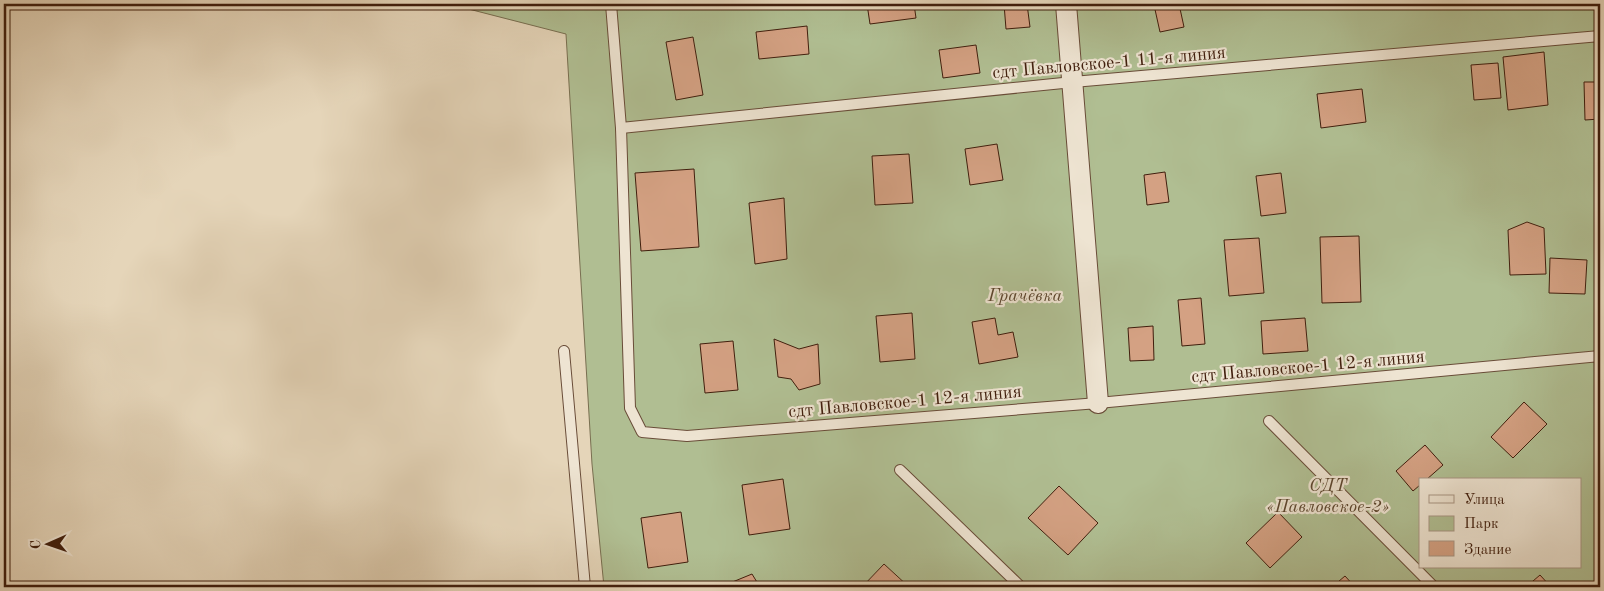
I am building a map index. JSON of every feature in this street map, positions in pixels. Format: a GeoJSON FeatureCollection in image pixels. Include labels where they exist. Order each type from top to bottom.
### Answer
{"type":"FeatureCollection","features":[{"type":"Feature","properties":{"kind":"street"},"geometry":{"type":"LineString","coordinates":[[1066,4],[1098,403]]}},
{"type":"Feature","properties":{"kind":"lane","name":"сдт Павловское-1 12-я линия"},"geometry":{"type":"LineString","coordinates":[[611,4],[621,128],[630,408],[642,432],[687,436],[1098,403],[1600,356]]}},
{"type":"Feature","properties":{"kind":"lane","name":"сдт Павловское-1 11-я линия"},"geometry":{"type":"LineString","coordinates":[[621,128],[1073,82],[1600,36]]}},
{"type":"Feature","properties":{"kind":"lane"},"geometry":{"type":"LineString","coordinates":[[564,351],[585,587]]}},
{"type":"Feature","properties":{"kind":"lane"},"geometry":{"type":"LineString","coordinates":[[1269,421],[1434,587]]}},
{"type":"Feature","properties":{"kind":"lane"},"geometry":{"type":"LineString","coordinates":[[900,470],[1021,587]]}},
{"type":"Feature","properties":{"kind":"green space","name":"Грачёвка"},"geometry":{"type":"Polygon","coordinates":[[[449,4],[1600,4],[1600,587],[604,587],[592,464],[566,34],[449,4]]]}},
{"type":"Feature","properties":{"kind":"building"},"geometry":{"type":"Polygon","coordinates":[[[867,4],[914,4],[916,18],[870,24],[867,4]]]}},
{"type":"Feature","properties":{"kind":"building"},"geometry":{"type":"Polygon","coordinates":[[[1004,4],[1027,4],[1030,27],[1006,29],[1004,4]]]}},
{"type":"Feature","properties":{"kind":"building"},"geometry":{"type":"Polygon","coordinates":[[[1179,4],[1184,27],[1160,32],[1154,5],[1179,4]]]}},
{"type":"Feature","properties":{"kind":"building"},"geometry":{"type":"Polygon","coordinates":[[[807,26],[809,54],[759,59],[756,32],[807,26]]]}},
{"type":"Feature","properties":{"kind":"building"},"geometry":{"type":"Polygon","coordinates":[[[693,37],[703,95],[676,100],[666,42],[693,37]]]}},
{"type":"Feature","properties":{"kind":"building"},"geometry":{"type":"Polygon","coordinates":[[[976,45],[980,73],[943,78],[939,50],[976,45]]]}},
{"type":"Feature","properties":{"kind":"building"},"geometry":{"type":"Polygon","coordinates":[[[1544,52],[1548,105],[1508,110],[1503,57],[1544,52]]]}},
{"type":"Feature","properties":{"kind":"building"},"geometry":{"type":"Polygon","coordinates":[[[1498,63],[1501,98],[1474,100],[1471,65],[1498,63]]]}},
{"type":"Feature","properties":{"kind":"building"},"geometry":{"type":"Polygon","coordinates":[[[1584,82],[1600,82],[1600,119],[1585,120],[1584,82]]]}},
{"type":"Feature","properties":{"kind":"building"},"geometry":{"type":"Polygon","coordinates":[[[1362,89],[1366,122],[1321,128],[1317,94],[1362,89]]]}},
{"type":"Feature","properties":{"kind":"building"},"geometry":{"type":"Polygon","coordinates":[[[997,144],[1003,180],[970,185],[965,149],[997,144]]]}},
{"type":"Feature","properties":{"kind":"building"},"geometry":{"type":"Polygon","coordinates":[[[909,154],[913,203],[875,205],[872,156],[909,154]]]}},
{"type":"Feature","properties":{"kind":"building"},"geometry":{"type":"Polygon","coordinates":[[[694,169],[699,247],[641,251],[635,173],[694,169]]]}},
{"type":"Feature","properties":{"kind":"building"},"geometry":{"type":"Polygon","coordinates":[[[1165,172],[1169,202],[1147,205],[1144,175],[1165,172]]]}},
{"type":"Feature","properties":{"kind":"building"},"geometry":{"type":"Polygon","coordinates":[[[1281,173],[1286,213],[1261,216],[1256,176],[1281,173]]]}},
{"type":"Feature","properties":{"kind":"building"},"geometry":{"type":"Polygon","coordinates":[[[784,198],[787,259],[755,264],[749,203],[784,198]]]}},
{"type":"Feature","properties":{"kind":"building"},"geometry":{"type":"Polygon","coordinates":[[[1527,222],[1544,228],[1546,274],[1510,275],[1508,230],[1527,222]]]}},
{"type":"Feature","properties":{"kind":"building"},"geometry":{"type":"Polygon","coordinates":[[[1359,236],[1361,302],[1322,303],[1320,237],[1359,236]]]}},
{"type":"Feature","properties":{"kind":"building"},"geometry":{"type":"Polygon","coordinates":[[[1259,238],[1264,293],[1229,296],[1224,240],[1259,238]]]}},
{"type":"Feature","properties":{"kind":"building"},"geometry":{"type":"Polygon","coordinates":[[[1550,258],[1587,260],[1585,294],[1549,293],[1550,258]]]}},
{"type":"Feature","properties":{"kind":"building"},"geometry":{"type":"Polygon","coordinates":[[[1201,298],[1205,344],[1182,346],[1178,300],[1201,298]]]}},
{"type":"Feature","properties":{"kind":"building"},"geometry":{"type":"Polygon","coordinates":[[[912,313],[915,359],[880,362],[876,316],[912,313]]]}},
{"type":"Feature","properties":{"kind":"building"},"geometry":{"type":"Polygon","coordinates":[[[995,318],[998,335],[1013,332],[1018,357],[979,364],[972,322],[995,318]]]}},
{"type":"Feature","properties":{"kind":"building"},"geometry":{"type":"Polygon","coordinates":[[[1305,318],[1308,351],[1263,354],[1261,321],[1305,318]]]}},
{"type":"Feature","properties":{"kind":"building"},"geometry":{"type":"Polygon","coordinates":[[[1153,326],[1154,360],[1130,361],[1128,328],[1153,326]]]}},
{"type":"Feature","properties":{"kind":"building"},"geometry":{"type":"Polygon","coordinates":[[[774,339],[799,349],[818,344],[820,384],[799,390],[791,379],[778,377],[774,339]]]}},
{"type":"Feature","properties":{"kind":"building"},"geometry":{"type":"Polygon","coordinates":[[[733,341],[738,390],[705,393],[700,344],[733,341]]]}},
{"type":"Feature","properties":{"kind":"building"},"geometry":{"type":"Polygon","coordinates":[[[1524,402],[1547,424],[1513,458],[1491,437],[1524,402]]]}},
{"type":"Feature","properties":{"kind":"building"},"geometry":{"type":"Polygon","coordinates":[[[1425,445],[1443,465],[1428,478],[1419,478],[1419,486],[1413,491],[1396,471],[1425,445]]]}},
{"type":"Feature","properties":{"kind":"building"},"geometry":{"type":"Polygon","coordinates":[[[783,479],[790,529],[749,535],[742,485],[783,479]]]}},
{"type":"Feature","properties":{"kind":"building"},"geometry":{"type":"Polygon","coordinates":[[[1059,486],[1098,523],[1068,555],[1028,518],[1059,486]]]}},
{"type":"Feature","properties":{"kind":"building"},"geometry":{"type":"Polygon","coordinates":[[[681,512],[688,562],[648,568],[641,518],[681,512]]]}},
{"type":"Feature","properties":{"kind":"building"},"geometry":{"type":"Polygon","coordinates":[[[1278,512],[1302,537],[1270,568],[1246,543],[1278,512]]]}},
{"type":"Feature","properties":{"kind":"building"},"geometry":{"type":"Polygon","coordinates":[[[884,564],[909,587],[862,587],[884,564]]]}},
{"type":"Feature","properties":{"kind":"building"},"geometry":{"type":"Polygon","coordinates":[[[752,574],[760,587],[719,587],[730,583],[752,574]]]}},
{"type":"Feature","properties":{"kind":"building"},"geometry":{"type":"Polygon","coordinates":[[[1540,575],[1551,587],[1526,587],[1540,575]]]}},
{"type":"Feature","properties":{"kind":"building"},"geometry":{"type":"Polygon","coordinates":[[[1345,576],[1355,587],[1332,587],[1345,576]]]}},
{"type":"Feature","properties":{"kind":"park label","name":"СДТ «Павловское-2»"},"geometry":{"type":"Point","coordinates":[1328,496]}}]}
